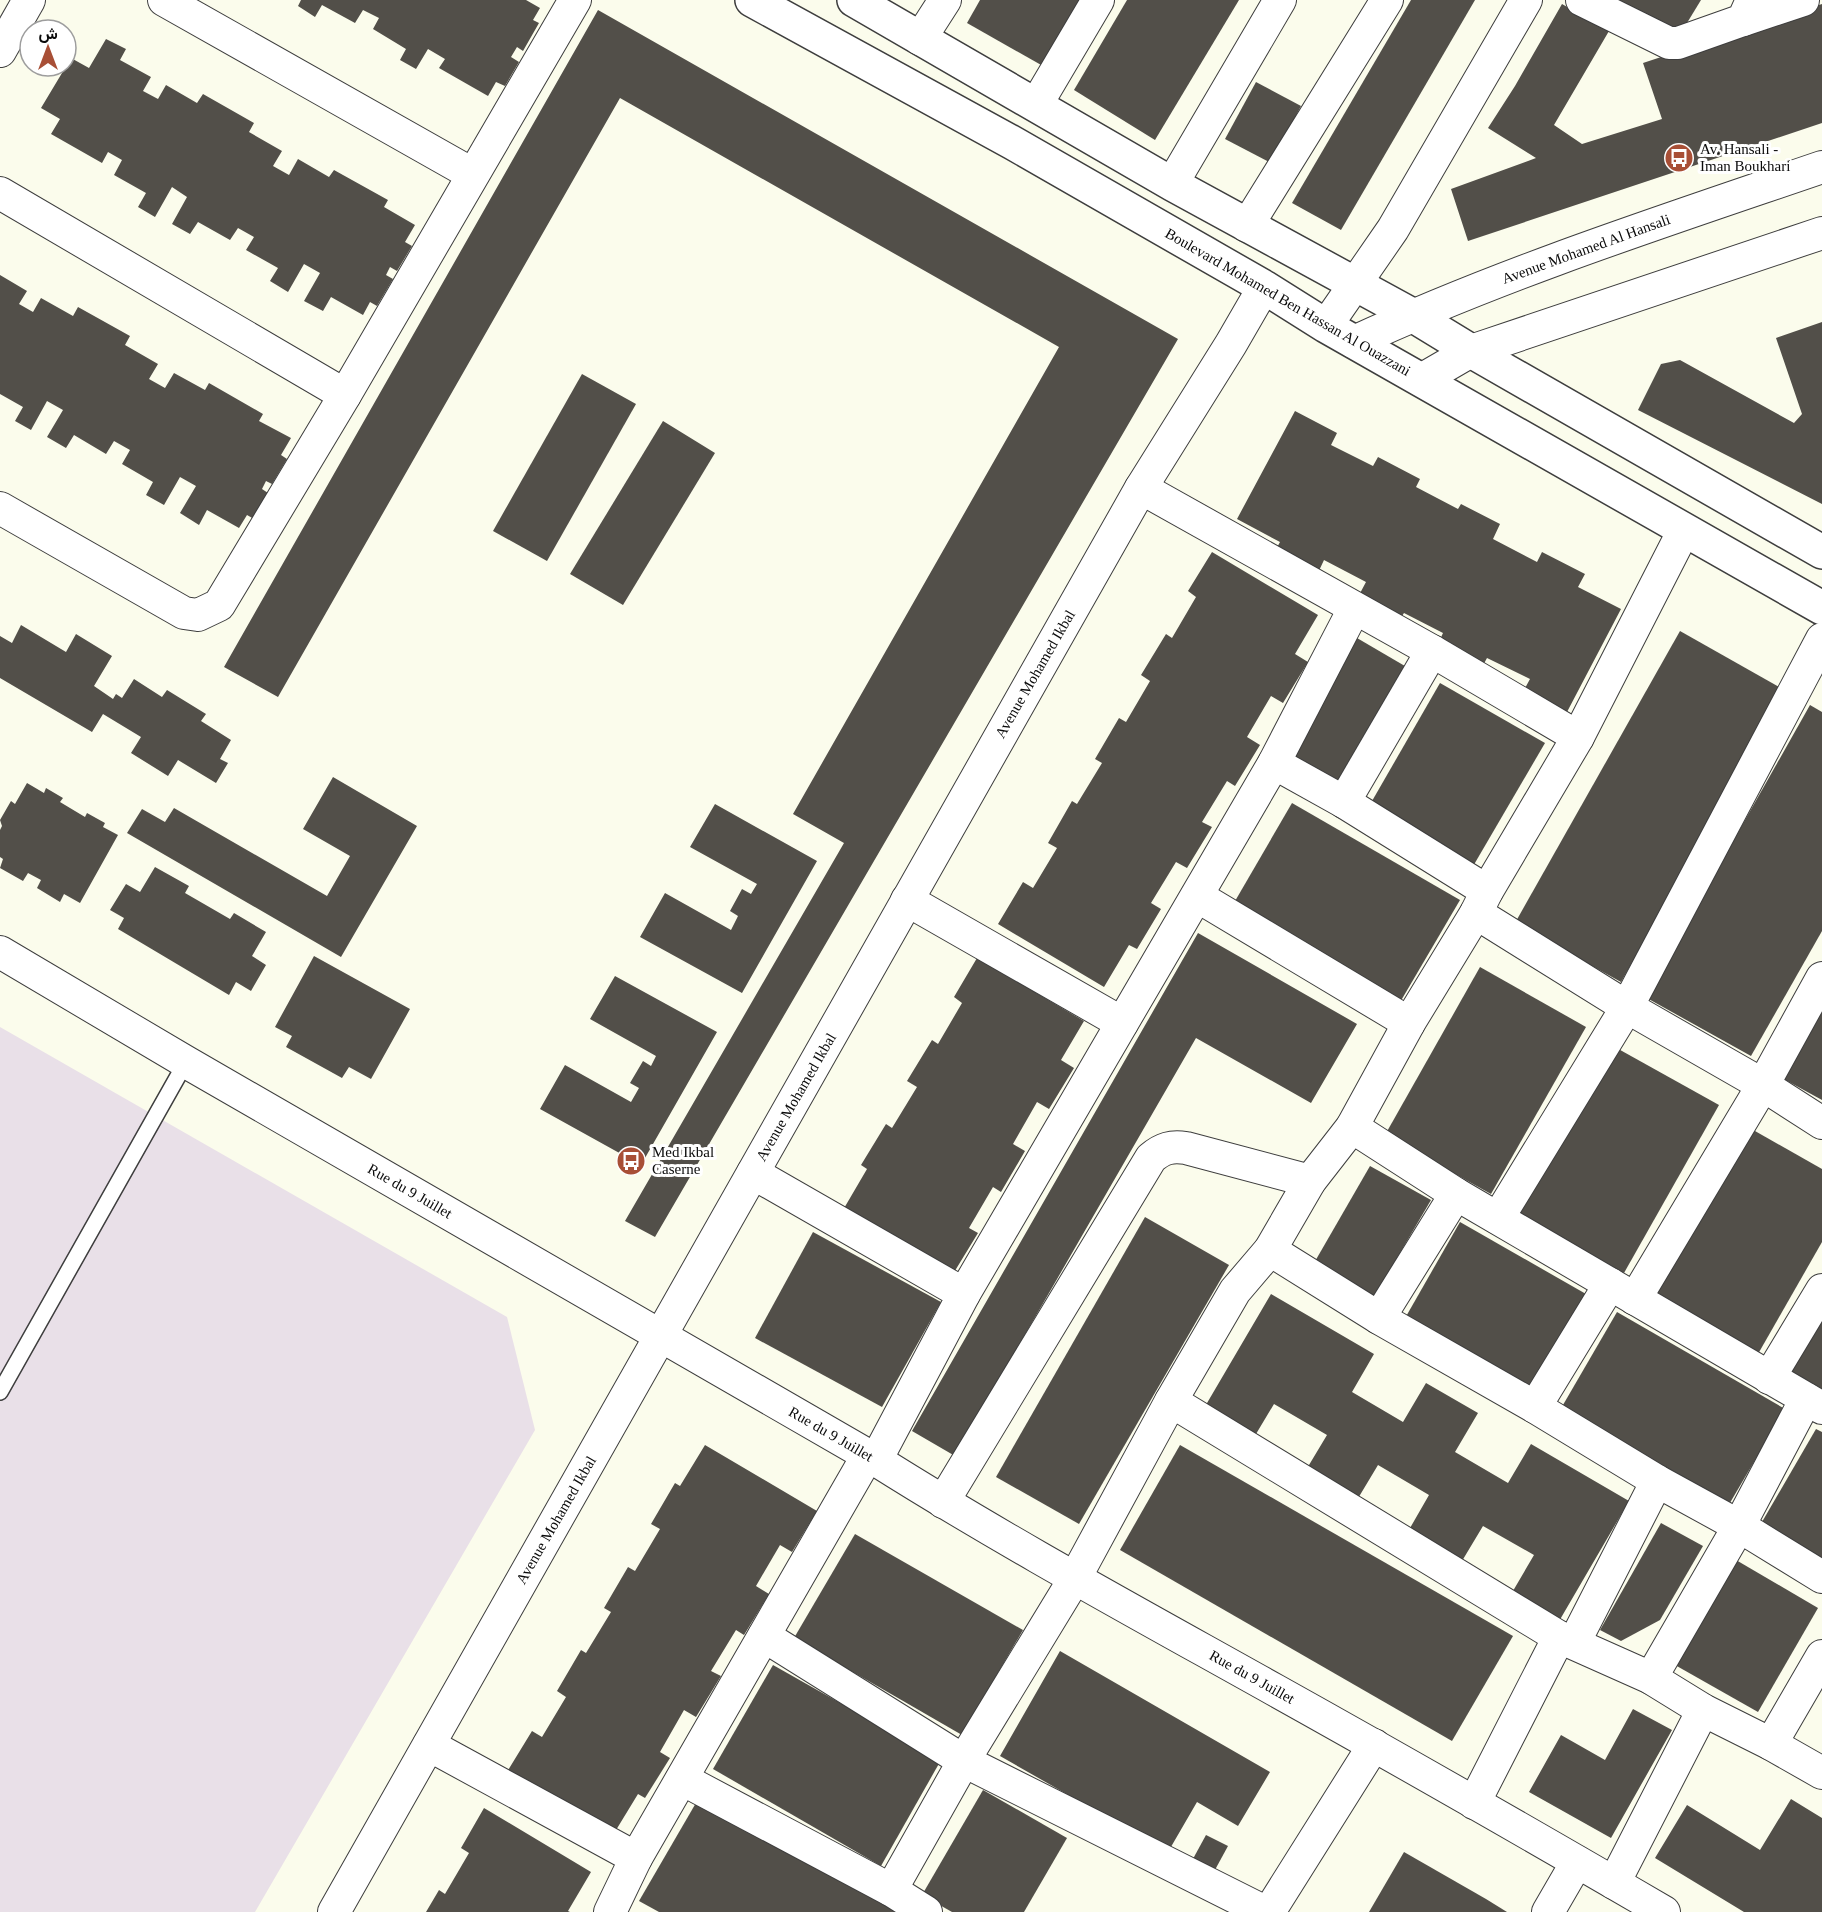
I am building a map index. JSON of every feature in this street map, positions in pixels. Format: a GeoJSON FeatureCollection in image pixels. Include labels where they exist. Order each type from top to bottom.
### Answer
{"type":"FeatureCollection","features":[{"type":"Feature","properties":{"kind":"street"},"geometry":{"type":"LineString","coordinates":[[0,51],[29,0]]}},
{"type":"Feature","properties":{"kind":"street"},"geometry":{"type":"LineString","coordinates":[[164,0],[472,174]]}},
{"type":"Feature","properties":{"kind":"street"},"geometry":{"type":"LineString","coordinates":[[0,508],[184,613],[198,615],[219,605],[345,395],[575,0]]}},
{"type":"Feature","properties":{"kind":"street","name":"Boulevard Mohamed Ben Hassan Al Ouazzani"},"geometry":{"type":"LineString","coordinates":[[752,0],[1013,143],[1264,287],[1326,326],[1822,608]]}},
{"type":"Feature","properties":{"kind":"street"},"geometry":{"type":"LineString","coordinates":[[854,0],[1172,184],[1412,315],[1822,552]]}},
{"type":"Feature","properties":{"kind":"street"},"geometry":{"type":"LineString","coordinates":[[920,39],[945,0]]}},
{"type":"Feature","properties":{"kind":"street"},"geometry":{"type":"LineString","coordinates":[[1036,105],[1098,0]]}},
{"type":"Feature","properties":{"kind":"street"},"geometry":{"type":"LineString","coordinates":[[1172,184],[1280,0]]}},
{"type":"Feature","properties":{"kind":"street"},"geometry":{"type":"LineString","coordinates":[[1247,226],[1387,0]]}},
{"type":"Feature","properties":{"kind":"street"},"geometry":{"type":"LineString","coordinates":[[1326,326],[1393,229],[1526,0]]}},
{"type":"Feature","properties":{"kind":"street"},"geometry":{"type":"LineString","coordinates":[[1582,0],[1669,43],[1678,43],[1747,10],[1803,0]]}},
{"type":"Feature","properties":{"kind":"street","name":"Avenue Mohamed Al Hansali"},"geometry":{"type":"LineString","coordinates":[[1354,342],[1412,315],[1592,245],[1822,167]]}},
{"type":"Feature","properties":{"kind":"street"},"geometry":{"type":"LineString","coordinates":[[0,193],[345,395]]}},
{"type":"Feature","properties":{"kind":"street"},"geometry":{"type":"LineString","coordinates":[[1421,380],[1471,351],[1822,233]]}},
{"type":"Feature","properties":{"kind":"street","name":"Avenue Mohamed Ikbal"},"geometry":{"type":"LineString","coordinates":[[334,1912],[1141,488],[1264,287]]}},
{"type":"Feature","properties":{"kind":"street"},"geometry":{"type":"LineString","coordinates":[[1141,488],[1432,651],[1578,737]]}},
{"type":"Feature","properties":{"kind":"street"},"geometry":{"type":"LineString","coordinates":[[891,1890],[963,1761],[1075,1578],[1171,1401],[1235,1291],[1269,1250],[1310,1181],[1352,1127],[1409,1023],[1578,737],[1684,530]]}},
{"type":"Feature","properties":{"kind":"street"},"geometry":{"type":"LineString","coordinates":[[622,1908],[636,1858],[764,1636],[872,1457],[964,1294],[1274,763],[1354,609]]}},
{"type":"Feature","properties":{"kind":"street"},"geometry":{"type":"LineString","coordinates":[[1498,1218],[1627,1007],[1822,639]]}},
{"type":"Feature","properties":{"kind":"street"},"geometry":{"type":"LineString","coordinates":[[1344,802],[1432,651]]}},
{"type":"Feature","properties":{"kind":"street"},"geometry":{"type":"LineString","coordinates":[[1274,763],[1344,802],[1627,1007],[1763,1085],[1822,1123]]}},
{"type":"Feature","properties":{"kind":"street"},"geometry":{"type":"LineString","coordinates":[[1197,896],[1409,1023]]}},
{"type":"Feature","properties":{"kind":"street"},"geometry":{"type":"LineString","coordinates":[[907,900],[1122,1023]]}},
{"type":"Feature","properties":{"kind":"street","name":"Rue du 9 Juillet"},"geometry":{"type":"LineString","coordinates":[[0,952],[186,1062],[872,1457],[1075,1578],[1374,1745],[1664,1912]]}},
{"type":"Feature","properties":{"kind":"street"},"geometry":{"type":"LineString","coordinates":[[1535,1407],[1623,1292],[1763,1085],[1822,978]]}},
{"type":"Feature","properties":{"kind":"street"},"geometry":{"type":"LineString","coordinates":[[1352,1127],[1456,1194],[1814,1404],[1739,1526],[1651,1678]]}},
{"type":"Feature","properties":{"kind":"street"},"geometry":{"type":"LineString","coordinates":[[944,1502],[1139,1178],[1156,1154],[1172,1146],[1186,1148],[1310,1181]]}},
{"type":"Feature","properties":{"kind":"street"},"geometry":{"type":"LineString","coordinates":[[753,1173],[964,1294]]}},
{"type":"Feature","properties":{"kind":"street"},"geometry":{"type":"LineString","coordinates":[[1379,1318],[1456,1194]]}},
{"type":"Feature","properties":{"kind":"street"},"geometry":{"type":"LineString","coordinates":[[1269,1250],[1379,1318],[1822,1576]]}},
{"type":"Feature","properties":{"kind":"street"},"geometry":{"type":"LineString","coordinates":[[1769,1378],[1822,1290]]}},
{"type":"Feature","properties":{"kind":"street"},"geometry":{"type":"LineString","coordinates":[[1171,1401],[1567,1640],[1651,1678],[1703,1710],[1822,1773]]}},
{"type":"Feature","properties":{"kind":"street"},"geometry":{"type":"LineString","coordinates":[[1474,1803],[1658,1481]]}},
{"type":"Feature","properties":{"kind":"street"},"geometry":{"type":"LineString","coordinates":[[764,1636],[963,1761],[1267,1912],[1374,1745]]}},
{"type":"Feature","properties":{"kind":"street"},"geometry":{"type":"LineString","coordinates":[[1771,1744],[1822,1656]]}},
{"type":"Feature","properties":{"kind":"street"},"geometry":{"type":"LineString","coordinates":[[1614,1883],[1703,1710]]}},
{"type":"Feature","properties":{"kind":"street"},"geometry":{"type":"LineString","coordinates":[[429,1745],[636,1858]]}},
{"type":"Feature","properties":{"kind":"street"},"geometry":{"type":"LineString","coordinates":[[682,1779],[891,1890],[926,1912]]}},
{"type":"Feature","properties":{"kind":"street"},"geometry":{"type":"LineString","coordinates":[[1548,1912],[1577,1862]]}},
{"type":"Feature","properties":{"kind":"lane"},"geometry":{"type":"LineString","coordinates":[[0,1392],[186,1062]]}},
{"type":"Feature","properties":{"kind":"shaded area"},"geometry":{"type":"Polygon","coordinates":[[[0,1027],[507,1317],[535,1430],[255,1912],[0,1912],[0,1027]]]}},
{"type":"Feature","properties":{"kind":"building"},"geometry":{"type":"Polygon","coordinates":[[[301,0],[526,0],[540,8],[533,20],[539,23],[523,51],[517,47],[511,57],[519,62],[505,86],[496,82],[488,96],[439,68],[445,59],[428,49],[416,69],[400,60],[406,49],[373,29],[379,18],[363,10],[355,23],[322,5],[315,17],[298,6],[301,0]]]}},
{"type":"Feature","properties":{"kind":"building"},"geometry":{"type":"Polygon","coordinates":[[[980,0],[1091,0],[1050,70],[967,23],[980,0]]]}},
{"type":"Feature","properties":{"kind":"building"},"geometry":{"type":"Polygon","coordinates":[[[1127,0],[1239,0],[1155,140],[1074,90],[1127,0]]]}},
{"type":"Feature","properties":{"kind":"building"},"geometry":{"type":"Polygon","coordinates":[[[1411,0],[1475,0],[1341,230],[1292,203],[1411,0]]]}},
{"type":"Feature","properties":{"kind":"building"},"geometry":{"type":"Polygon","coordinates":[[[1607,0],[1701,0],[1676,41],[1607,0]]]}},
{"type":"Feature","properties":{"kind":"building"},"geometry":{"type":"Polygon","coordinates":[[[1562,4],[1609,31],[1554,125],[1582,144],[1662,119],[1643,63],[1822,4],[1822,123],[1468,241],[1451,189],[1536,158],[1488,128],[1562,4]]]}},
{"type":"Feature","properties":{"kind":"building"},"geometry":{"type":"Polygon","coordinates":[[[598,10],[1178,339],[655,1237],[625,1221],[844,843],[793,814],[1059,347],[620,98],[278,697],[224,667],[598,10]]]}},
{"type":"Feature","properties":{"kind":"building"},"geometry":{"type":"Polygon","coordinates":[[[106,39],[126,49],[120,60],[151,77],[143,91],[158,99],[166,85],[197,103],[203,94],[254,123],[249,132],[282,151],[273,166],[289,175],[298,159],[329,177],[334,170],[388,200],[384,207],[415,225],[405,242],[412,246],[397,271],[390,267],[386,275],[393,279],[377,306],[370,302],[363,315],[331,297],[323,311],[304,301],[320,273],[304,264],[288,292],[270,281],[278,268],[246,250],[254,237],[238,228],[230,240],[198,222],[190,234],[172,224],[187,197],[172,187],[155,217],[138,207],[146,193],[114,175],[122,160],[108,152],[102,163],[51,134],[60,119],[41,108],[59,78],[78,78],[78,62],[89,68],[106,39]]]}},
{"type":"Feature","properties":{"kind":"building"},"geometry":{"type":"Polygon","coordinates":[[[1256,82],[1301,106],[1271,163],[1225,139],[1256,82]]]}},
{"type":"Feature","properties":{"kind":"building"},"geometry":{"type":"Polygon","coordinates":[[[0,275],[27,291],[19,304],[33,312],[41,298],[73,316],[78,307],[130,336],[125,345],[158,364],[149,379],[165,388],[174,373],[205,390],[209,383],[263,414],[259,421],[291,438],[281,455],[287,459],[272,484],[266,481],[262,489],[268,493],[254,519],[247,515],[239,528],[207,510],[199,525],[180,513],[196,486],[180,477],[164,505],[146,495],[153,482],[122,464],[130,450],[114,441],[106,454],[74,435],[66,448],[47,437],[63,410],[47,401],[31,430],[15,421],[23,407],[0,394],[0,275]]]}},
{"type":"Feature","properties":{"kind":"building"},"geometry":{"type":"Polygon","coordinates":[[[1822,322],[1822,504],[1638,410],[1661,364],[1680,360],[1794,423],[1802,414],[1776,338],[1822,322]]]}},
{"type":"Feature","properties":{"kind":"building"},"geometry":{"type":"Polygon","coordinates":[[[582,374],[636,404],[547,561],[493,531],[582,374]]]}},
{"type":"Feature","properties":{"kind":"building"},"geometry":{"type":"Polygon","coordinates":[[[1295,411],[1337,433],[1331,445],[1373,466],[1378,457],[1420,479],[1416,487],[1458,509],[1461,504],[1500,524],[1493,539],[1537,562],[1542,552],[1585,574],[1578,587],[1621,609],[1567,712],[1524,690],[1530,679],[1487,658],[1481,669],[1437,646],[1443,633],[1404,613],[1400,619],[1358,597],[1366,582],[1324,560],[1317,575],[1274,553],[1280,542],[1237,519],[1295,411]]]}},
{"type":"Feature","properties":{"kind":"building"},"geometry":{"type":"Polygon","coordinates":[[[663,421],[715,453],[623,605],[570,574],[663,421]]]}},
{"type":"Feature","properties":{"kind":"building"},"geometry":{"type":"Polygon","coordinates":[[[1212,552],[1318,615],[1295,654],[1308,662],[1283,703],[1271,696],[1247,737],[1260,745],[1235,786],[1227,781],[1202,822],[1212,827],[1187,868],[1176,862],[1151,903],[1161,909],[1137,949],[1129,945],[1104,987],[998,924],[1023,882],[1033,888],[1057,848],[1048,843],[1072,801],[1077,804],[1102,763],[1095,759],[1119,718],[1126,722],[1150,681],[1141,675],[1166,634],[1172,638],[1196,597],[1188,591],[1212,552]]]}},
{"type":"Feature","properties":{"kind":"building"},"geometry":{"type":"Polygon","coordinates":[[[21,625],[66,652],[76,634],[112,656],[94,686],[113,699],[116,694],[122,698],[134,679],[162,697],[167,690],[206,714],[201,721],[231,740],[220,759],[228,763],[216,783],[178,760],[168,776],[131,753],[141,737],[103,714],[92,732],[0,678],[0,636],[12,643],[21,625]]]}},
{"type":"Feature","properties":{"kind":"building"},"geometry":{"type":"Polygon","coordinates":[[[1680,631],[1786,691],[1621,982],[1515,923],[1680,631]]]}},
{"type":"Feature","properties":{"kind":"building"},"geometry":{"type":"Polygon","coordinates":[[[1357,638],[1410,669],[1338,794],[1284,763],[1357,638]]]}},
{"type":"Feature","properties":{"kind":"building"},"geometry":{"type":"Polygon","coordinates":[[[1440,683],[1545,743],[1472,868],[1368,808],[1440,683]]]}},
{"type":"Feature","properties":{"kind":"building"},"geometry":{"type":"Polygon","coordinates":[[[1810,705],[1822,712],[1822,931],[1751,1056],[1645,997],[1810,705]]]}},
{"type":"Feature","properties":{"kind":"building"},"geometry":{"type":"Polygon","coordinates":[[[333,777],[417,826],[341,957],[127,833],[142,809],[165,822],[174,808],[327,896],[350,856],[303,829],[333,777]]]}},
{"type":"Feature","properties":{"kind":"building"},"geometry":{"type":"Polygon","coordinates":[[[27,783],[44,793],[46,788],[63,798],[60,802],[85,817],[87,813],[105,823],[103,827],[118,835],[80,903],[64,894],[60,902],[37,888],[41,880],[28,873],[23,881],[0,868],[3,859],[0,857],[2,826],[0,820],[11,801],[15,804],[27,783]]]}},
{"type":"Feature","properties":{"kind":"building"},"geometry":{"type":"Polygon","coordinates":[[[1292,803],[1460,900],[1399,1004],[1231,908],[1292,803]]]}},
{"type":"Feature","properties":{"kind":"building"},"geometry":{"type":"Polygon","coordinates":[[[715,804],[817,861],[742,993],[640,937],[665,893],[731,930],[738,916],[730,911],[742,889],[751,894],[757,884],[690,847],[715,804]]]}},
{"type":"Feature","properties":{"kind":"building"},"geometry":{"type":"Polygon","coordinates":[[[155,867],[189,886],[185,893],[230,919],[234,913],[266,932],[252,956],[266,965],[251,991],[236,982],[229,995],[118,929],[124,918],[110,910],[126,884],[140,892],[155,867]]]}},
{"type":"Feature","properties":{"kind":"building"},"geometry":{"type":"Polygon","coordinates":[[[1198,933],[1357,1024],[1311,1103],[1196,1038],[955,1456],[912,1431],[1198,933]]]}},
{"type":"Feature","properties":{"kind":"building"},"geometry":{"type":"Polygon","coordinates":[[[314,956],[410,1009],[371,1079],[349,1067],[342,1078],[286,1047],[292,1036],[275,1027],[314,956]]]}},
{"type":"Feature","properties":{"kind":"building"},"geometry":{"type":"Polygon","coordinates":[[[977,958],[1084,1021],[1061,1060],[1074,1068],[1049,1109],[1037,1102],[1013,1144],[1025,1151],[1001,1192],[993,1187],[969,1228],[978,1233],[953,1274],[843,1210],[867,1169],[861,1165],[886,1124],[892,1128],[917,1087],[907,1081],[932,1040],[938,1044],[962,1003],[954,997],[977,958]]]}},
{"type":"Feature","properties":{"kind":"building"},"geometry":{"type":"Polygon","coordinates":[[[1480,967],[1586,1027],[1491,1194],[1385,1135],[1480,967]]]}},
{"type":"Feature","properties":{"kind":"building"},"geometry":{"type":"Polygon","coordinates":[[[615,976],[717,1032],[641,1165],[540,1109],[565,1065],[631,1102],[639,1088],[630,1083],[643,1061],[651,1066],[656,1056],[590,1019],[615,976]]]}},
{"type":"Feature","properties":{"kind":"building"},"geometry":{"type":"Polygon","coordinates":[[[1822,1003],[1822,1100],[1780,1077],[1822,1003]]]}},
{"type":"Feature","properties":{"kind":"building"},"geometry":{"type":"Polygon","coordinates":[[[1613,1046],[1719,1105],[1624,1273],[1518,1214],[1613,1046]]]}},
{"type":"Feature","properties":{"kind":"building"},"geometry":{"type":"Polygon","coordinates":[[[1748,1127],[1822,1169],[1822,1242],[1758,1354],[1653,1295],[1748,1127]]]}},
{"type":"Feature","properties":{"kind":"building"},"geometry":{"type":"Polygon","coordinates":[[[1370,1166],[1431,1200],[1370,1304],[1310,1270],[1370,1166]]]}},
{"type":"Feature","properties":{"kind":"building"},"geometry":{"type":"Polygon","coordinates":[[[1145,1217],[1229,1265],[1079,1524],[996,1477],[1145,1217]]]}},
{"type":"Feature","properties":{"kind":"building"},"geometry":{"type":"Polygon","coordinates":[[[1460,1222],[1586,1294],[1526,1399],[1400,1327],[1460,1222]]]}},
{"type":"Feature","properties":{"kind":"building"},"geometry":{"type":"Polygon","coordinates":[[[813,1232],[941,1302],[882,1407],[755,1338],[813,1232]]]}},
{"type":"Feature","properties":{"kind":"building"},"geometry":{"type":"Polygon","coordinates":[[[1271,1294],[1374,1354],[1352,1392],[1403,1422],[1426,1383],[1478,1413],[1455,1452],[1508,1483],[1531,1444],[1629,1501],[1558,1623],[1510,1596],[1534,1555],[1483,1526],[1459,1566],[1406,1535],[1429,1495],[1378,1465],[1354,1505],[1303,1475],[1327,1435],[1274,1404],[1250,1444],[1200,1415],[1271,1294]]]}},
{"type":"Feature","properties":{"kind":"building"},"geometry":{"type":"Polygon","coordinates":[[[1617,1312],[1785,1409],[1724,1513],[1556,1417],[1617,1312]]]}},
{"type":"Feature","properties":{"kind":"building"},"geometry":{"type":"Polygon","coordinates":[[[1822,1320],[1822,1389],[1789,1370],[1822,1320]]]}},
{"type":"Feature","properties":{"kind":"building"},"geometry":{"type":"Polygon","coordinates":[[[1816,1429],[1822,1432],[1822,1572],[1755,1534],[1816,1429]]]}},
{"type":"Feature","properties":{"kind":"building"},"geometry":{"type":"Polygon","coordinates":[[[705,1445],[817,1511],[792,1552],[780,1545],[756,1586],[769,1594],[744,1635],[736,1630],[711,1671],[721,1676],[696,1717],[684,1710],[660,1752],[670,1758],[645,1798],[638,1794],[613,1835],[507,1772],[532,1731],[542,1737],[566,1697],[557,1691],[581,1650],[586,1653],[611,1612],[604,1608],[628,1567],[635,1571],[660,1529],[651,1524],[675,1483],[680,1486],[705,1445]]]}},
{"type":"Feature","properties":{"kind":"building"},"geometry":{"type":"Polygon","coordinates":[[[1180,1445],[1513,1636],[1452,1741],[1120,1550],[1180,1445]]]}},
{"type":"Feature","properties":{"kind":"building"},"geometry":{"type":"Polygon","coordinates":[[[1661,1523],[1703,1546],[1660,1620],[1621,1641],[1600,1630],[1661,1523]]]}},
{"type":"Feature","properties":{"kind":"building"},"geometry":{"type":"Polygon","coordinates":[[[855,1534],[1023,1630],[962,1735],[794,1638],[855,1534]]]}},
{"type":"Feature","properties":{"kind":"building"},"geometry":{"type":"Polygon","coordinates":[[[1736,1560],[1818,1608],[1758,1712],[1675,1665],[1736,1560]]]}},
{"type":"Feature","properties":{"kind":"building"},"geometry":{"type":"Polygon","coordinates":[[[1060,1651],[1270,1772],[1238,1826],[1197,1802],[1168,1852],[1000,1756],[1060,1651]]]}},
{"type":"Feature","properties":{"kind":"building"},"geometry":{"type":"Polygon","coordinates":[[[773,1665],[941,1760],[881,1866],[713,1769],[773,1665]]]}},
{"type":"Feature","properties":{"kind":"building"},"geometry":{"type":"Polygon","coordinates":[[[1633,1709],[1672,1730],[1611,1838],[1529,1792],[1561,1735],[1605,1760],[1633,1709]]]}},
{"type":"Feature","properties":{"kind":"building"},"geometry":{"type":"Polygon","coordinates":[[[983,1790],[1067,1838],[1024,1912],[952,1912],[922,1895],[983,1790]]]}},
{"type":"Feature","properties":{"kind":"building"},"geometry":{"type":"Polygon","coordinates":[[[700,1796],[902,1912],[659,1912],[639,1901],[700,1796]]]}},
{"type":"Feature","properties":{"kind":"building"},"geometry":{"type":"Polygon","coordinates":[[[1791,1799],[1822,1818],[1822,1912],[1744,1912],[1655,1858],[1687,1805],[1760,1850],[1791,1799]]]}},
{"type":"Feature","properties":{"kind":"building"},"geometry":{"type":"Polygon","coordinates":[[[484,1808],[591,1872],[568,1911],[570,1912],[426,1912],[439,1890],[445,1894],[469,1853],[461,1848],[484,1808]]]}},
{"type":"Feature","properties":{"kind":"building"},"geometry":{"type":"Polygon","coordinates":[[[1206,1835],[1228,1846],[1210,1879],[1188,1868],[1206,1835]]]}},
{"type":"Feature","properties":{"kind":"building"},"geometry":{"type":"Polygon","coordinates":[[[1404,1852],[1486,1899],[1507,1912],[1369,1912],[1404,1852]]]}},
{"type":"Feature","properties":{"kind":"place","name":"Av. Hansali - Iman Boukhari"},"geometry":{"type":"Point","coordinates":[1679,158]}},
{"type":"Feature","properties":{"kind":"place","name":"Med Ikbal Caserne"},"geometry":{"type":"Point","coordinates":[631,1161]}}]}
